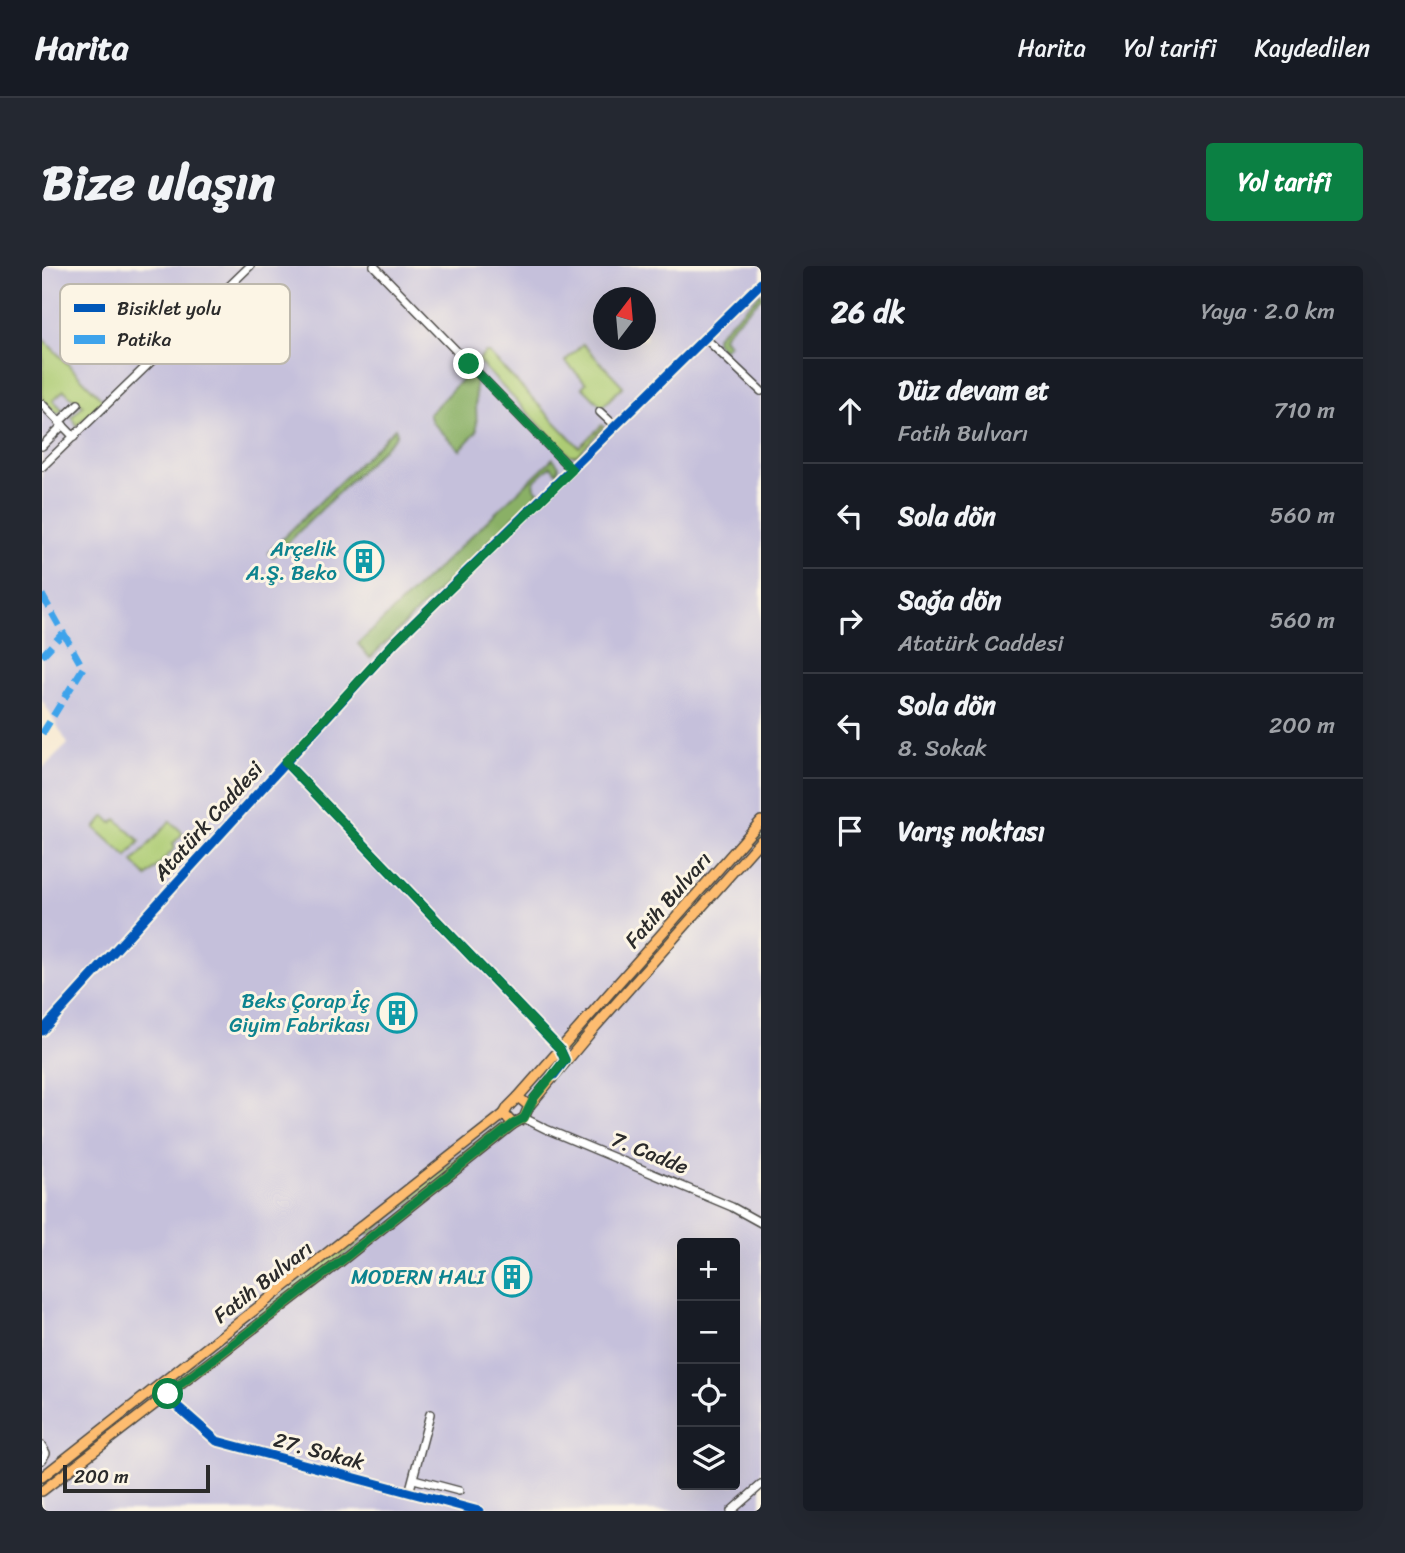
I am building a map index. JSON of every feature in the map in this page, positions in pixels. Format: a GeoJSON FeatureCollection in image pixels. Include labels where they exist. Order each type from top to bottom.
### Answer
{"type":"FeatureCollection","features":[{"type":"Feature","properties":{"kind":"main road","name":"Fatih Bulvarı"},"geometry":{"type":"LineString","coordinates":[[42,1477],[504,1114],[761,821]]}},
{"type":"Feature","properties":{"kind":"main road","name":"Fatih Bulvarı"},"geometry":{"type":"LineString","coordinates":[[42,1491],[524,1118],[529,1106],[554,1076],[761,840]]}},
{"type":"Feature","properties":{"kind":"main road"},"geometry":{"type":"LineString","coordinates":[[518,1097],[529,1106]]}},
{"type":"Feature","properties":{"kind":"main road"},"geometry":{"type":"LineString","coordinates":[[504,1114],[513,1124]]}},
{"type":"Feature","properties":{"kind":"street"},"geometry":{"type":"LineString","coordinates":[[231,284],[250,266]]}},
{"type":"Feature","properties":{"kind":"street"},"geometry":{"type":"LineString","coordinates":[[374,266],[572,470]]}},
{"type":"Feature","properties":{"kind":"street","name":"Atatürk Caddesi"},"geometry":{"type":"LineString","coordinates":[[42,1031],[394,643],[761,283]]}},
{"type":"Feature","properties":{"kind":"street"},"geometry":{"type":"LineString","coordinates":[[705,338],[761,391]]}},
{"type":"Feature","properties":{"kind":"street"},"geometry":{"type":"LineString","coordinates":[[42,467],[149,364]]}},
{"type":"Feature","properties":{"kind":"street"},"geometry":{"type":"LineString","coordinates":[[42,404],[74,437]]}},
{"type":"Feature","properties":{"kind":"street"},"geometry":{"type":"LineString","coordinates":[[42,446],[78,404]]}},
{"type":"Feature","properties":{"kind":"street"},"geometry":{"type":"LineString","coordinates":[[600,412],[615,426]]}},
{"type":"Feature","properties":{"kind":"street"},"geometry":{"type":"LineString","coordinates":[[285,762],[560,1049],[565,1060],[554,1076]]}},
{"type":"Feature","properties":{"kind":"street","name":"7. Cadde"},"geometry":{"type":"LineString","coordinates":[[524,1118],[732,1207],[761,1223]]}},
{"type":"Feature","properties":{"kind":"street","name":"27. Sokak"},"geometry":{"type":"LineString","coordinates":[[168,1394],[176,1405],[218,1441],[479,1511]]}},
{"type":"Feature","properties":{"kind":"street"},"geometry":{"type":"LineString","coordinates":[[409,1493],[430,1414]]}},
{"type":"Feature","properties":{"kind":"street"},"geometry":{"type":"LineString","coordinates":[[42,1446],[46,1453],[42,1460]]}},
{"type":"Feature","properties":{"kind":"street"},"geometry":{"type":"LineString","coordinates":[[414,1479],[459,1491]]}},
{"type":"Feature","properties":{"kind":"street"},"geometry":{"type":"LineString","coordinates":[[732,1511],[761,1485]]}},
{"type":"Feature","properties":{"kind":"shaded area"},"geometry":{"type":"Polygon","coordinates":[[[42,266],[761,266],[761,1511],[42,1511],[42,769],[68,744],[42,700],[42,266]]]}},
{"type":"Feature","properties":{"kind":"green space"},"geometry":{"type":"Polygon","coordinates":[[[761,293],[761,298],[725,333],[723,338],[729,344],[723,350],[716,342],[716,336],[761,293]]]}},
{"type":"Feature","properties":{"kind":"green space"},"geometry":{"type":"Polygon","coordinates":[[[43,339],[60,356],[60,364],[68,364],[104,401],[77,426],[72,417],[83,406],[76,399],[64,390],[53,400],[63,410],[57,414],[42,399],[43,339]]]}},
{"type":"Feature","properties":{"kind":"green space"},"geometry":{"type":"Polygon","coordinates":[[[583,344],[623,386],[602,407],[582,387],[586,383],[565,361],[583,344]]]}},
{"type":"Feature","properties":{"kind":"green space"},"geometry":{"type":"Polygon","coordinates":[[[485,353],[489,353],[579,447],[602,425],[604,427],[577,455],[569,455],[478,361],[485,353]]]}},
{"type":"Feature","properties":{"kind":"green space"},"geometry":{"type":"Polygon","coordinates":[[[468,373],[475,380],[477,431],[460,450],[432,422],[429,414],[468,373]]]}},
{"type":"Feature","properties":{"kind":"green space"},"geometry":{"type":"Polygon","coordinates":[[[395,428],[395,437],[273,557],[268,553],[395,428]]]}},
{"type":"Feature","properties":{"kind":"green space"},"geometry":{"type":"Polygon","coordinates":[[[553,458],[559,466],[558,474],[551,466],[534,481],[539,492],[370,658],[358,644],[553,458]]]}},
{"type":"Feature","properties":{"kind":"green space"},"geometry":{"type":"Polygon","coordinates":[[[105,816],[112,823],[116,819],[140,841],[127,857],[95,828],[105,816]]]}},
{"type":"Feature","properties":{"kind":"green space"},"geometry":{"type":"Polygon","coordinates":[[[170,821],[183,833],[173,844],[175,848],[147,877],[133,862],[170,821]]]}},
{"type":"Feature","properties":{"kind":"green space"},"geometry":{"type":"Polygon","coordinates":[[[761,830],[761,838],[567,1056],[564,1049],[761,830]]]}},
{"type":"Feature","properties":{"kind":"green space"},"geometry":{"type":"Polygon","coordinates":[[[499,1124],[506,1127],[369,1235],[367,1233],[368,1228],[499,1124]]]}},
{"type":"Feature","properties":{"kind":"green space"},"geometry":{"type":"Polygon","coordinates":[[[356,1237],[361,1242],[170,1389],[167,1384],[356,1237]]]}},
{"type":"Feature","properties":{"kind":"green space"},"geometry":{"type":"Polygon","coordinates":[[[158,1390],[162,1395],[42,1489],[42,1481],[158,1390]]]}},
{"type":"Feature","properties":{"kind":"marked path"},"geometry":{"type":"LineString","coordinates":[[42,595],[83,668],[42,734]]}},
{"type":"Feature","properties":{"kind":"marked path"},"geometry":{"type":"LineString","coordinates":[[42,656],[63,633]]}},
{"type":"Feature","properties":{"kind":"cycle path"},"geometry":{"type":"LineString","coordinates":[[42,1031],[394,643],[761,283]]}},
{"type":"Feature","properties":{"kind":"cycle path"},"geometry":{"type":"LineString","coordinates":[[285,762],[560,1049],[565,1060],[554,1075]]}},
{"type":"Feature","properties":{"kind":"cycle path"},"geometry":{"type":"LineString","coordinates":[[168,1393],[176,1405],[217,1441],[479,1511]]}},
{"type":"Feature","properties":{"kind":"place","name":"Arçelik A.Ş. Beko"},"geometry":{"type":"Point","coordinates":[364,561]}},
{"type":"Feature","properties":{"kind":"place","name":"Beks Çorap İç Giyim Fabrikası"},"geometry":{"type":"Point","coordinates":[397,1013]}},
{"type":"Feature","properties":{"kind":"place","name":"MODERN HALI"},"geometry":{"type":"Point","coordinates":[512,1277]}},
{"type":"Feature","properties":{"kind":"route"},"geometry":{"type":"LineString","coordinates":[[168,1394],[524,1118],[534,1098],[565,1060],[560,1049],[285,762],[394,643],[572,470],[469,364]]}}]}
